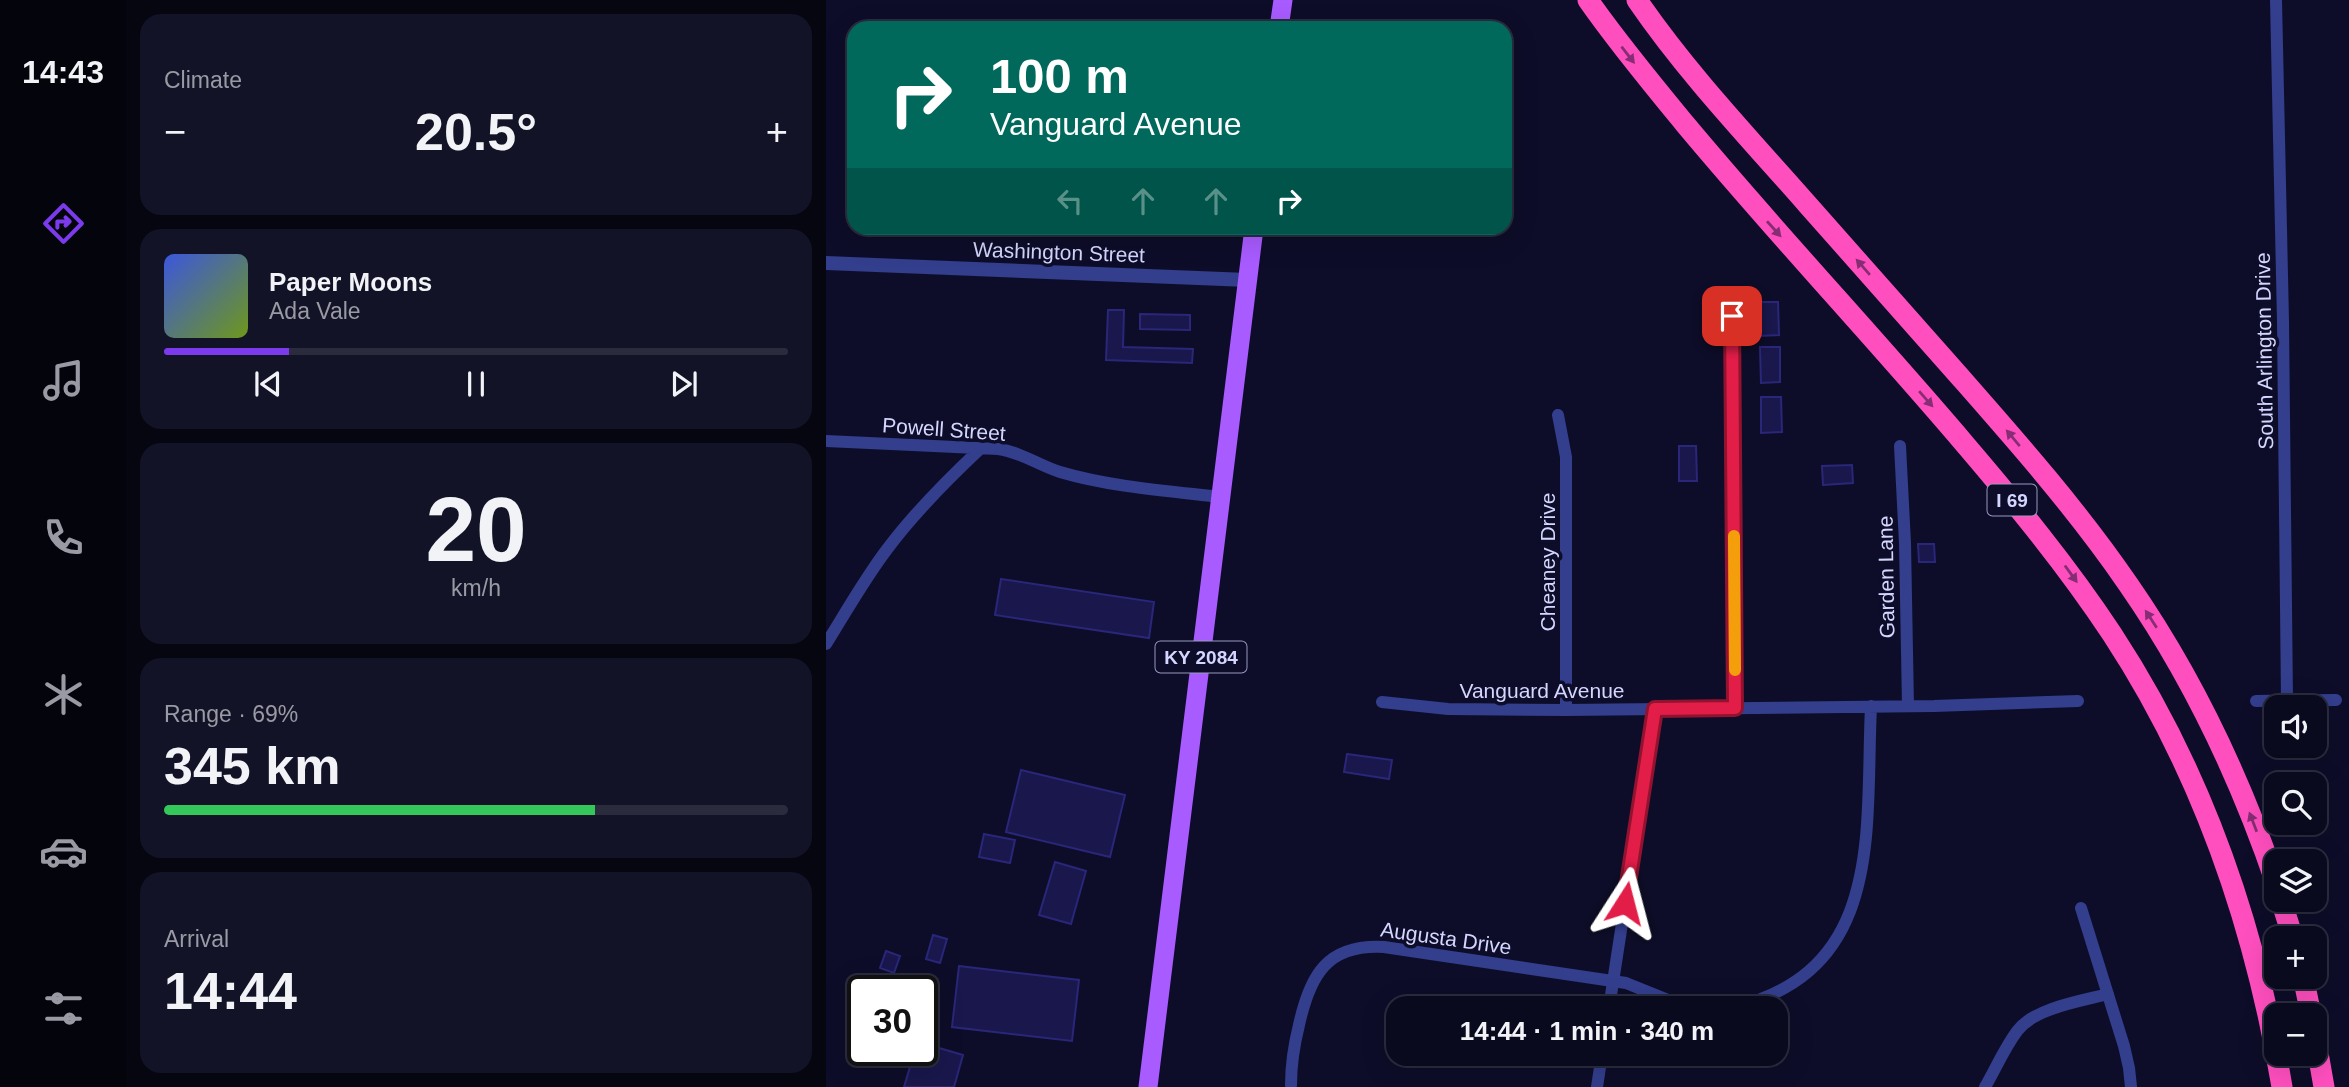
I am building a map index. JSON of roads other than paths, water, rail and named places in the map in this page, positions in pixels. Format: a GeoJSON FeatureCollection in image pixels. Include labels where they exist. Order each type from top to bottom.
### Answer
{"type":"FeatureCollection","features":[{"type":"Feature","properties":{"kind":"highway","name":"I 69"},"geometry":{"type":"LineString","coordinates":[[1588,0],[1627,54],[1757,211],[1928,401],[2042,535],[2113,635],[2171,737],[2224,856],[2264,990],[2282,1087]]}},
{"type":"Feature","properties":{"kind":"highway","name":"I 69"},"geometry":{"type":"LineString","coordinates":[[1637,0],[1675,51],[1736,123],[2001,423],[2099,543],[2157,628],[2207,718],[2249,810],[2264,851]]}},
{"type":"Feature","properties":{"kind":"highway"},"geometry":{"type":"LineString","coordinates":[[2320,1066],[2324,1087]]}},
{"type":"Feature","properties":{"kind":"main road"},"geometry":{"type":"LineString","coordinates":[[1280,21],[1283,0]]}},
{"type":"Feature","properties":{"kind":"main road","name":"KY 2084"},"geometry":{"type":"LineString","coordinates":[[1148,1087],[1253,235]]}},
{"type":"Feature","properties":{"kind":"street","name":"South Arlington Drive"},"geometry":{"type":"LineString","coordinates":[[2276,0],[2287,695]]}},
{"type":"Feature","properties":{"kind":"street","name":"Washington Street"},"geometry":{"type":"LineString","coordinates":[[826,262],[1248,281]]}},
{"type":"Feature","properties":{"kind":"street"},"geometry":{"type":"LineString","coordinates":[[1732,316],[1735,708]]}},
{"type":"Feature","properties":{"kind":"street","name":"Cheaney Drive"},"geometry":{"type":"LineString","coordinates":[[1558,415],[1566,457],[1566,710]]}},
{"type":"Feature","properties":{"kind":"street","name":"Powell Street"},"geometry":{"type":"LineString","coordinates":[[826,441],[1010,451],[1059,472],[1090,479],[1221,497]]}},
{"type":"Feature","properties":{"kind":"street","name":"Garden Lane"},"geometry":{"type":"LineString","coordinates":[[1900,446],[1908,706]]}},
{"type":"Feature","properties":{"kind":"street"},"geometry":{"type":"LineString","coordinates":[[826,644],[867,576],[888,548],[953,474],[980,449]]}},
{"type":"Feature","properties":{"kind":"street"},"geometry":{"type":"LineString","coordinates":[[2327,700],[2336,700]]}},
{"type":"Feature","properties":{"kind":"street"},"geometry":{"type":"LineString","coordinates":[[1908,706],[2078,701]]}},
{"type":"Feature","properties":{"kind":"street"},"geometry":{"type":"LineString","coordinates":[[2256,701],[2264,701]]}},
{"type":"Feature","properties":{"kind":"street","name":"Vanguard Avenue"},"geometry":{"type":"LineString","coordinates":[[1382,702],[1448,709],[1566,710],[1908,706]]}},
{"type":"Feature","properties":{"kind":"street"},"geometry":{"type":"LineString","coordinates":[[1770,996],[1803,976],[1832,947],[1846,923],[1856,897],[1869,815],[1871,706]]}},
{"type":"Feature","properties":{"kind":"street"},"geometry":{"type":"LineString","coordinates":[[1611,996],[1655,709]]}},
{"type":"Feature","properties":{"kind":"street"},"geometry":{"type":"LineString","coordinates":[[2081,908],[2129,1068],[2131,1087]]}},
{"type":"Feature","properties":{"kind":"street","name":"Augusta Drive"},"geometry":{"type":"LineString","coordinates":[[1292,1084],[1296,1036],[1311,984],[1326,963],[1348,950],[1360,947],[1384,947],[1614,981],[1637,986],[1657,996]]}},
{"type":"Feature","properties":{"kind":"street"},"geometry":{"type":"LineString","coordinates":[[1985,1087],[2018,1029],[2036,1016],[2056,1007],[2108,994]]}},
{"type":"Feature","properties":{"kind":"street"},"geometry":{"type":"LineString","coordinates":[[1597,1087],[1600,1066]]}}]}
